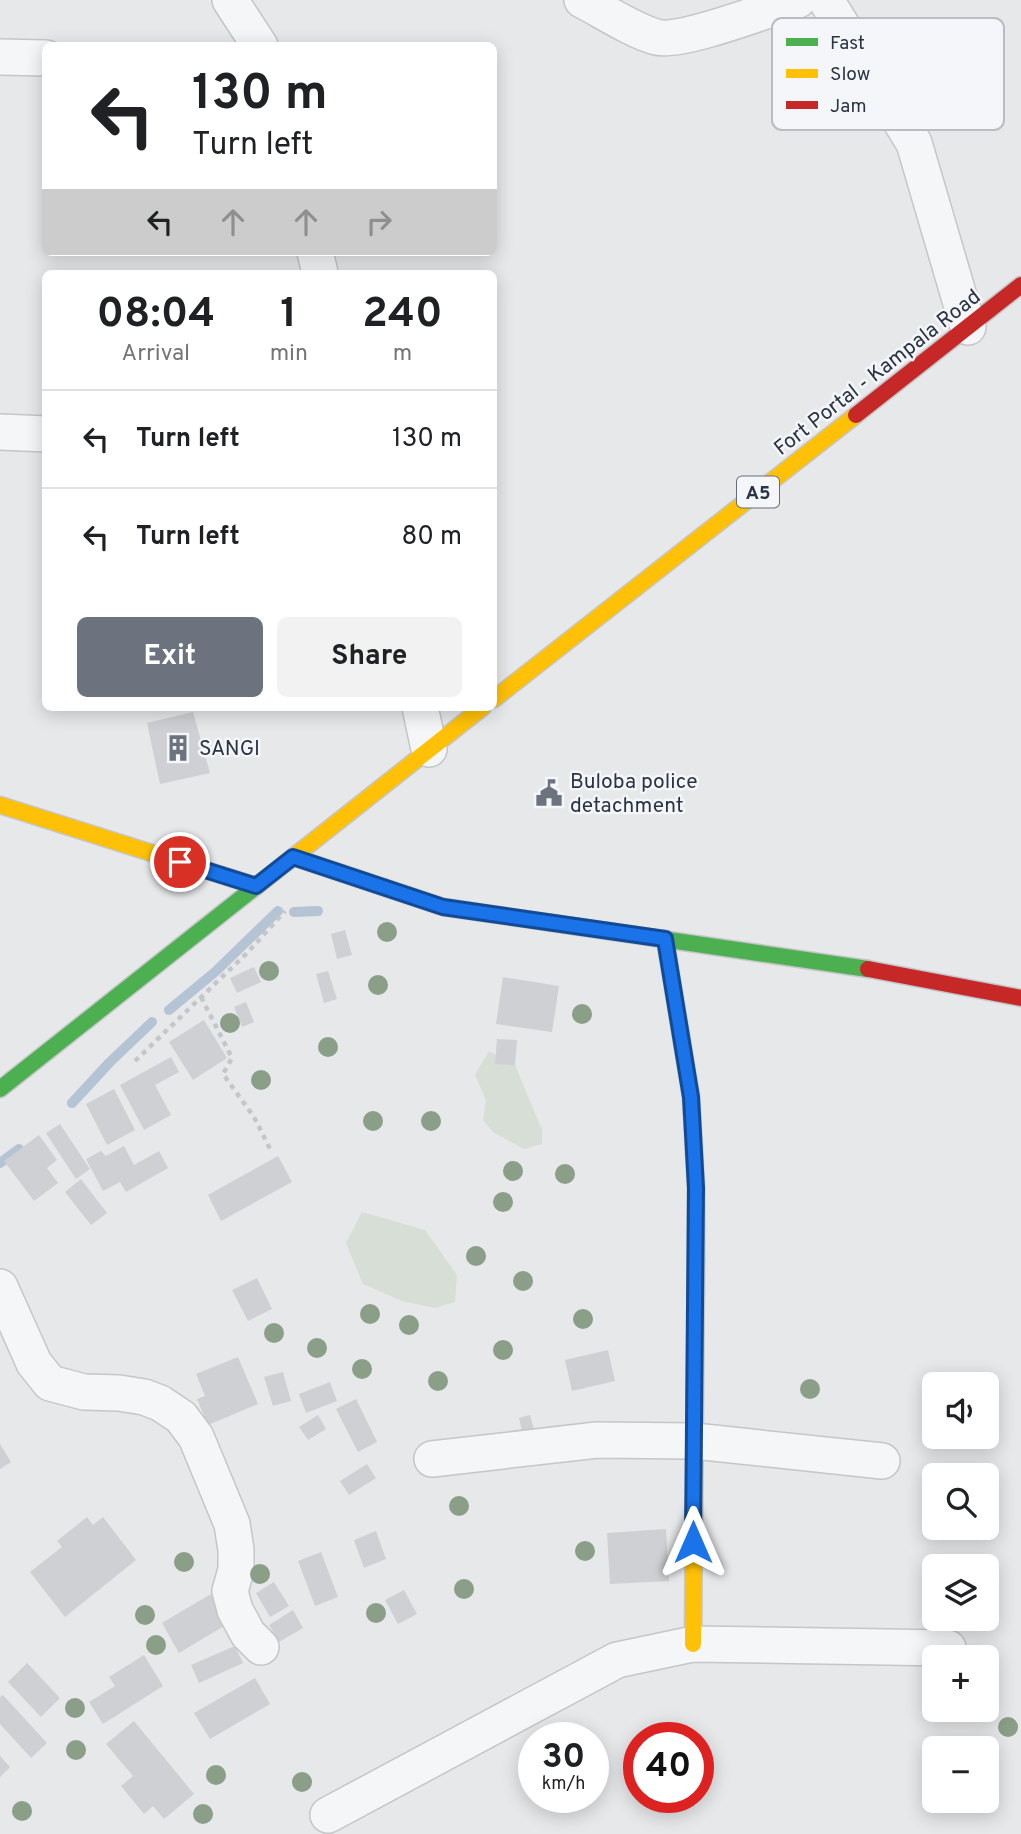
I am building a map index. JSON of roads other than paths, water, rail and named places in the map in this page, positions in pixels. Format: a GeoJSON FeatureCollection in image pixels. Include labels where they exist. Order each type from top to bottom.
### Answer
{"type":"FeatureCollection","features":[{"type":"Feature","properties":{"kind":"main road","name":"Fort Portal - Kampala Road"},"geometry":{"type":"LineString","coordinates":[[497,697],[1021,285]]}},
{"type":"Feature","properties":{"kind":"main road"},"geometry":{"type":"LineString","coordinates":[[0,1089],[478,711]]}},
{"type":"Feature","properties":{"kind":"main road"},"geometry":{"type":"LineString","coordinates":[[0,805],[256,886]]}},
{"type":"Feature","properties":{"kind":"main road"},"geometry":{"type":"LineString","coordinates":[[293,857],[443,907],[858,967],[1021,998]]}},
{"type":"Feature","properties":{"kind":"main road"},"geometry":{"type":"LineString","coordinates":[[665,939],[691,1097],[696,1188],[693,1644]]}},
{"type":"Feature","properties":{"kind":"street"},"geometry":{"type":"LineString","coordinates":[[230,0],[257,42]]}},
{"type":"Feature","properties":{"kind":"street"},"geometry":{"type":"LineString","coordinates":[[582,0],[658,38],[685,36],[798,0]]}},
{"type":"Feature","properties":{"kind":"street"},"geometry":{"type":"LineString","coordinates":[[827,0],[838,18]]}},
{"type":"Feature","properties":{"kind":"street"},"geometry":{"type":"LineString","coordinates":[[0,57],[42,58]]}},
{"type":"Feature","properties":{"kind":"street"},"geometry":{"type":"LineString","coordinates":[[906,130],[914,144],[968,327]]}},
{"type":"Feature","properties":{"kind":"street"},"geometry":{"type":"LineString","coordinates":[[0,432],[42,435]]}},
{"type":"Feature","properties":{"kind":"street"},"geometry":{"type":"LineString","coordinates":[[420,711],[429,749]]}},
{"type":"Feature","properties":{"kind":"street"},"geometry":{"type":"LineString","coordinates":[[0,1287],[34,1363],[50,1383],[84,1392],[144,1397],[160,1403],[181,1417],[196,1437],[232,1524],[236,1570],[230,1591],[235,1610],[248,1634],[261,1647]]}},
{"type":"Feature","properties":{"kind":"street"},"geometry":{"type":"LineString","coordinates":[[432,1459],[597,1440],[694,1441],[882,1461]]}},
{"type":"Feature","properties":{"kind":"street"},"geometry":{"type":"LineString","coordinates":[[328,1815],[617,1660],[693,1644],[922,1648]]}},
{"type":"Feature","properties":{"kind":"waterway"},"geometry":{"type":"LineString","coordinates":[[169,1010],[215,972],[278,911]]}},
{"type":"Feature","properties":{"kind":"waterway"},"geometry":{"type":"LineString","coordinates":[[294,912],[318,911]]}},
{"type":"Feature","properties":{"kind":"waterway"},"geometry":{"type":"LineString","coordinates":[[72,1103],[152,1022]]}},
{"type":"Feature","properties":{"kind":"waterway"},"geometry":{"type":"LineString","coordinates":[[0,1163],[19,1149]]}},
{"type":"Feature","properties":{"kind":"place","name":"SANGI"},"geometry":{"type":"Point","coordinates":[178,748]}},
{"type":"Feature","properties":{"kind":"place","name":"Buloba police detachment"},"geometry":{"type":"Point","coordinates":[549,793]}}]}
